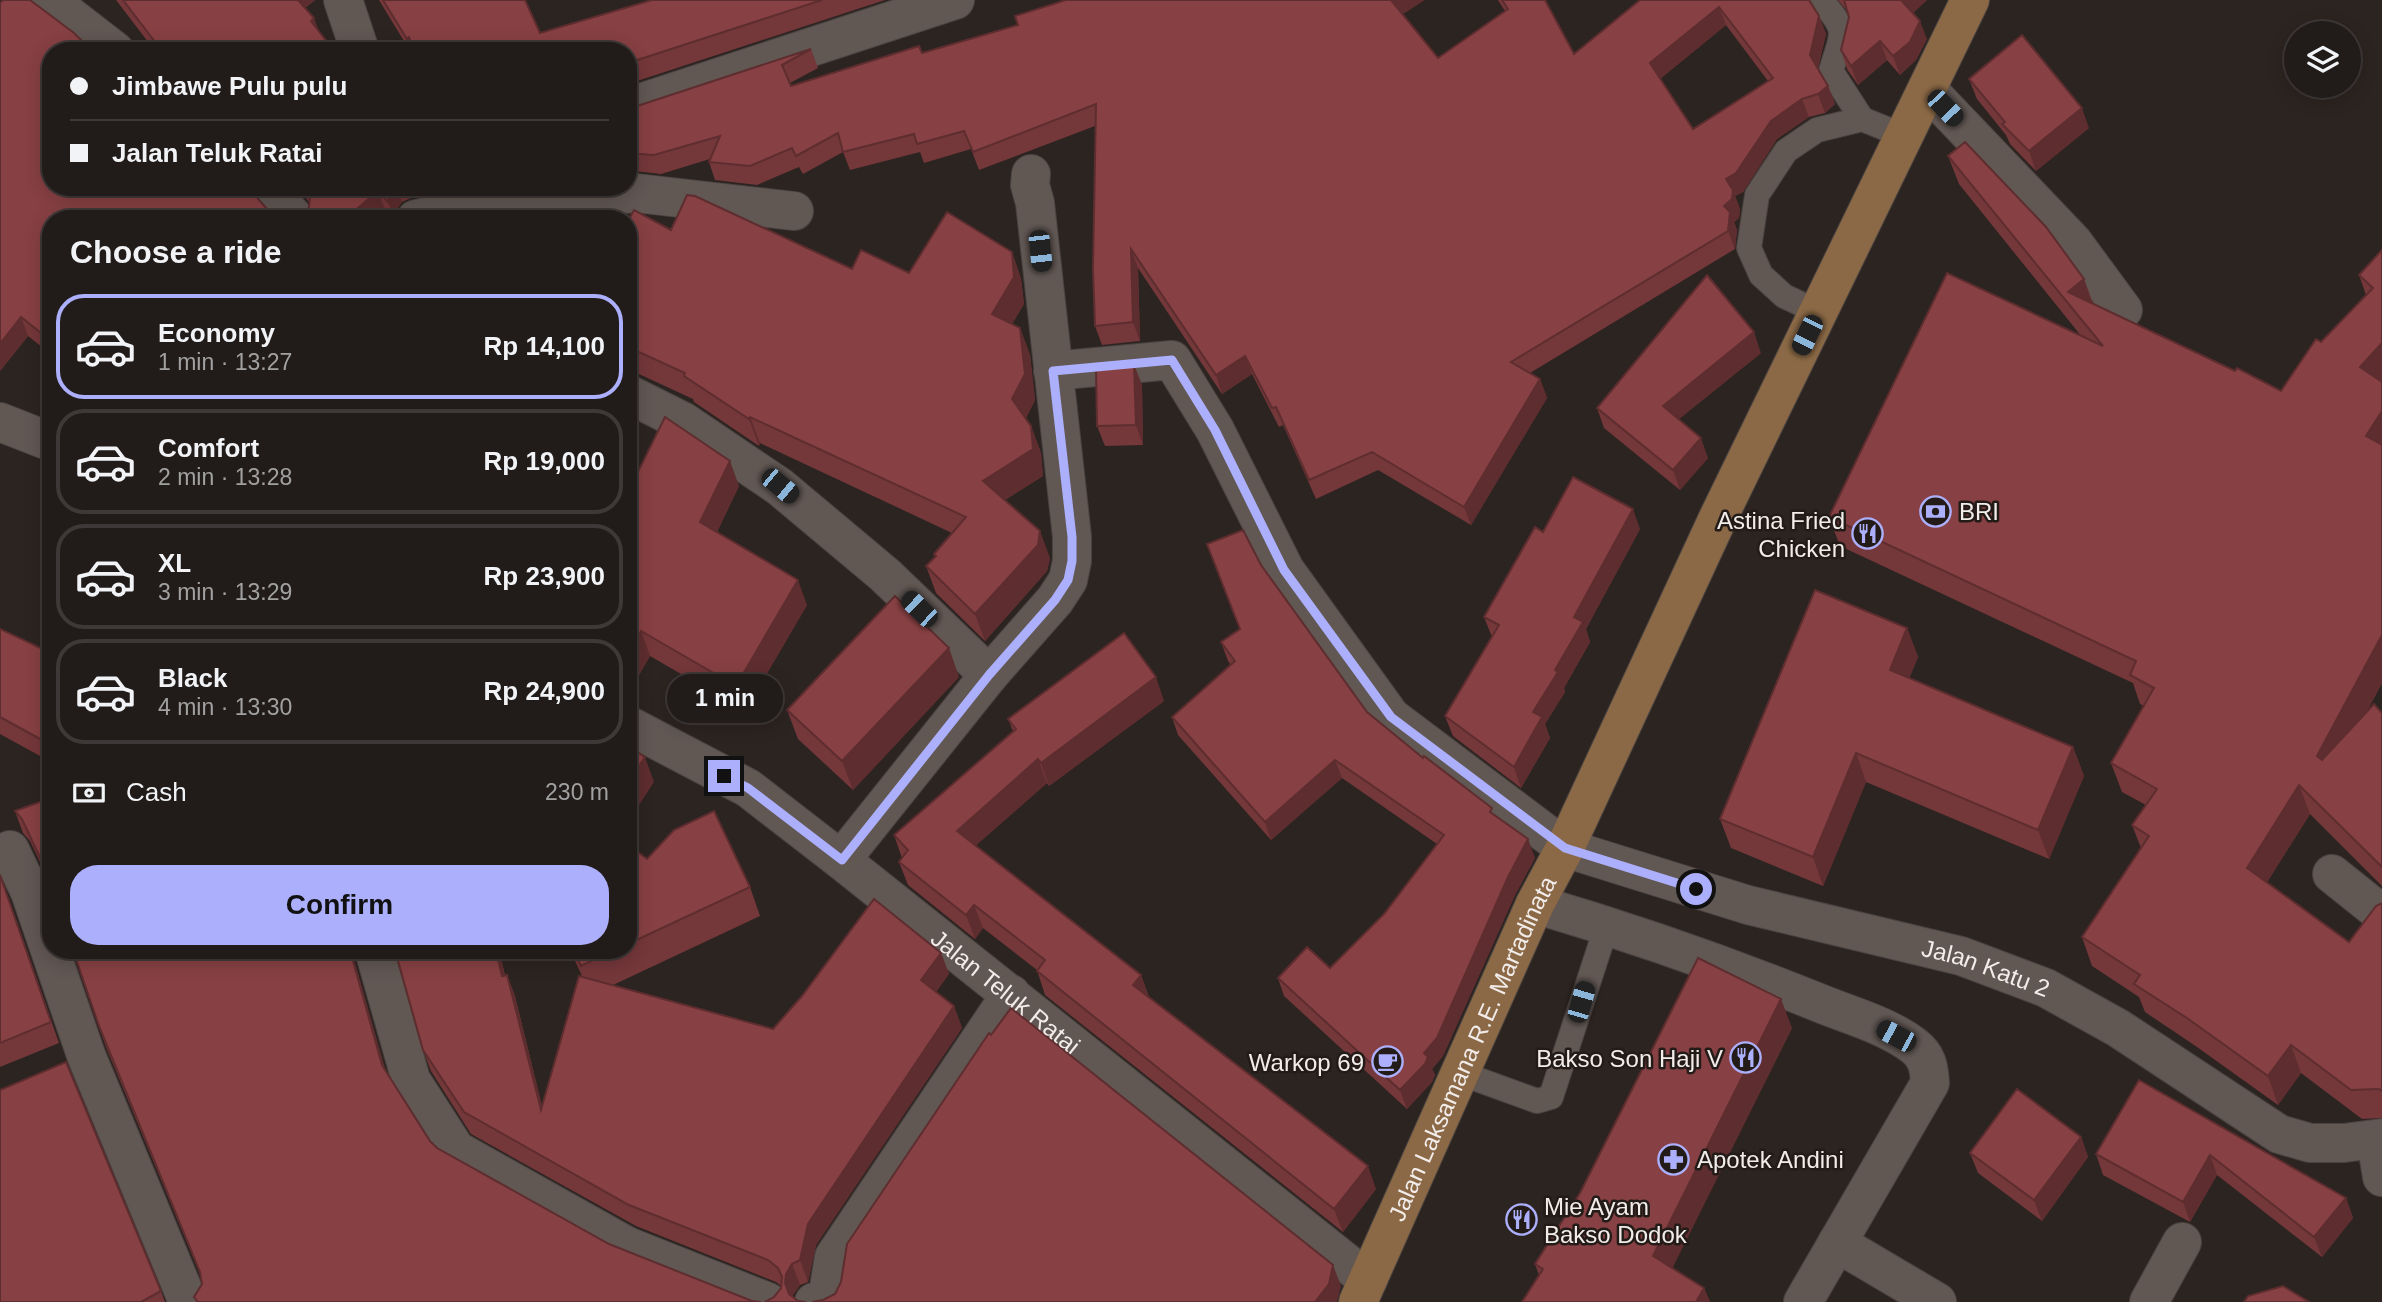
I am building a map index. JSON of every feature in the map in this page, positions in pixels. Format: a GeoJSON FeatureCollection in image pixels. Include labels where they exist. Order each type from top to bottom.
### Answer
{"type":"FeatureCollection","features":[{"type":"Feature","properties":{"kind":"main road","name":"Jalan Laksamana R.E. Martadinata"},"geometry":{"type":"LineString","coordinates":[[1363,1291],[1535,904],[1565,848],[1718,518],[1970,0]]}},
{"type":"Feature","properties":{"kind":"street"},"geometry":{"type":"LineString","coordinates":[[49,0],[103,42]]}},
{"type":"Feature","properties":{"kind":"street"},"geometry":{"type":"LineString","coordinates":[[343,0],[357,42]]}},
{"type":"Feature","properties":{"kind":"street"},"geometry":{"type":"LineString","coordinates":[[637,104],[955,0]]}},
{"type":"Feature","properties":{"kind":"street"},"geometry":{"type":"LineString","coordinates":[[1927,89],[2073,242],[2123,310]]}},
{"type":"Feature","properties":{"kind":"street"},"geometry":{"type":"LineString","coordinates":[[842,860],[989,675],[1055,600],[1068,580],[1072,561],[1072,537],[1035,203],[1030,185],[1031,174]]}},
{"type":"Feature","properties":{"kind":"street"},"geometry":{"type":"LineString","coordinates":[[637,193],[794,211]]}},
{"type":"Feature","properties":{"kind":"street"},"geometry":{"type":"LineString","coordinates":[[275,196],[287,210]]}},
{"type":"Feature","properties":{"kind":"street"},"geometry":{"type":"LineString","coordinates":[[416,201],[534,200],[578,210],[599,196]]}},
{"type":"Feature","properties":{"kind":"street","name":"Jalan Katu 2"},"geometry":{"type":"LineString","coordinates":[[1053,371],[1172,360],[1215,430],[1284,570],[1391,717],[1565,848],[1748,905],[1961,956],[2046,988],[2106,1021],[2279,1134],[2310,1143],[2379,1139],[2382,1177]]}},
{"type":"Feature","properties":{"kind":"street"},"geometry":{"type":"LineString","coordinates":[[637,398],[684,422],[780,486],[885,575],[989,675]]}},
{"type":"Feature","properties":{"kind":"street"},"geometry":{"type":"LineString","coordinates":[[0,422],[42,438]]}},
{"type":"Feature","properties":{"kind":"street","name":"Jalan Teluk Ratai"},"geometry":{"type":"LineString","coordinates":[[637,730],[748,788],[842,860],[1011,994],[1363,1291]]}},
{"type":"Feature","properties":{"kind":"street"},"geometry":{"type":"LineString","coordinates":[[10,850],[30,892],[42,944]]}},
{"type":"Feature","properties":{"kind":"street"},"geometry":{"type":"LineString","coordinates":[[2332,874],[2382,914]]}},
{"type":"Feature","properties":{"kind":"street"},"geometry":{"type":"LineString","coordinates":[[1535,904],[1607,925],[1880,1027],[1913,1045],[1925,1057],[1930,1083],[1803,1302]]}},
{"type":"Feature","properties":{"kind":"street"},"geometry":{"type":"LineString","coordinates":[[45,959],[69,1062],[188,1302]]}},
{"type":"Feature","properties":{"kind":"street"},"geometry":{"type":"LineString","coordinates":[[377,959],[411,1080],[456,1150],[627,1246],[768,1302]]}},
{"type":"Feature","properties":{"kind":"street"},"geometry":{"type":"LineString","coordinates":[[814,1302],[827,1300],[834,1257],[1011,994]]}},
{"type":"Feature","properties":{"kind":"street"},"geometry":{"type":"LineString","coordinates":[[2149,1302],[2182,1242]]}},
{"type":"Feature","properties":{"kind":"street"},"geometry":{"type":"LineString","coordinates":[[1837,1244],[1937,1302]]}},
{"type":"Feature","properties":{"kind":"lane"},"geometry":{"type":"LineString","coordinates":[[1821,0],[1840,21],[1842,36],[1830,71],[1862,120]]}},
{"type":"Feature","properties":{"kind":"lane"},"geometry":{"type":"LineString","coordinates":[[1818,312],[1784,296],[1761,275],[1749,248],[1758,195],[1786,150],[1817,130],[1862,120],[1904,136]]}},
{"type":"Feature","properties":{"kind":"lane"},"geometry":{"type":"LineString","coordinates":[[1460,1073],[1537,1101],[1551,1097],[1607,925]]}},
{"type":"Feature","properties":{"kind":"building"},"geometry":{"type":"Polygon","coordinates":[[[3,0],[30,0],[83,42],[42,42],[42,196],[256,196],[268,210],[42,210],[42,334],[21,317],[0,344],[0,3],[3,0]]]}},
{"type":"Feature","properties":{"kind":"building"},"geometry":{"type":"Polygon","coordinates":[[[123,0],[298,0],[314,18],[311,21],[327,42],[155,42],[123,0]]]}},
{"type":"Feature","properties":{"kind":"building"},"geometry":{"type":"Polygon","coordinates":[[[383,0],[525,0],[540,33],[652,0],[822,0],[637,60],[637,42],[411,42],[409,37],[407,39],[383,0]]]}},
{"type":"Feature","properties":{"kind":"building"},"geometry":{"type":"Polygon","coordinates":[[[1066,0],[1391,0],[1438,58],[1508,9],[1502,0],[1545,0],[1574,54],[1640,0],[1809,0],[1819,16],[1810,55],[1828,86],[1818,94],[1802,99],[1771,121],[1736,173],[1726,179],[1733,190],[1732,199],[1724,206],[1730,212],[1728,231],[1511,362],[1540,379],[1464,507],[1372,452],[1309,480],[1276,407],[1272,408],[1245,356],[1216,375],[1131,249],[1133,322],[1095,326],[1093,269],[1096,104],[973,152],[964,131],[917,144],[914,134],[843,152],[838,133],[796,156],[792,148],[750,166],[709,162],[720,136],[654,155],[637,154],[637,106],[811,49],[782,65],[791,86],[919,46],[922,53],[1018,25],[1015,16],[1066,0]],[[1719,7],[1650,63],[1693,129],[1773,78],[1719,7]]]}},
{"type":"Feature","properties":{"kind":"building"},"geometry":{"type":"Polygon","coordinates":[[[1844,0],[1901,0],[1920,21],[1910,42],[1893,56],[1880,41],[1851,66],[1841,50],[1849,17],[1844,0]]]}},
{"type":"Feature","properties":{"kind":"building"},"geometry":{"type":"Polygon","coordinates":[[[2022,35],[2082,108],[2029,151],[2002,124],[2005,122],[1969,79],[2022,35]]]}},
{"type":"Feature","properties":{"kind":"building"},"geometry":{"type":"Polygon","coordinates":[[[1965,142],[2046,227],[2084,279],[2068,292],[2235,371],[2237,368],[2281,391],[2316,339],[2321,342],[2373,288],[2359,275],[2382,250],[2382,343],[2360,367],[2382,382],[2382,411],[2366,436],[2382,445],[2382,635],[2317,756],[2322,760],[2374,704],[2382,713],[2382,867],[2299,785],[2247,868],[2349,942],[2376,906],[2382,903],[2382,1091],[2351,1090],[2291,1045],[2268,1076],[2134,984],[2140,975],[2082,937],[2149,836],[2132,825],[2157,789],[2111,763],[2154,688],[2130,675],[2136,661],[1829,517],[1947,273],[2103,346],[1948,156],[1965,142]]]}},
{"type":"Feature","properties":{"kind":"building"},"geometry":{"type":"Polygon","coordinates":[[[687,195],[695,196],[852,269],[861,250],[909,273],[947,212],[1012,252],[1014,277],[992,314],[1020,328],[1025,374],[1012,399],[1031,426],[1033,449],[983,481],[1040,531],[1038,545],[975,614],[926,566],[966,517],[750,417],[749,419],[684,376],[685,373],[637,351],[637,212],[671,230],[687,195]]]}},
{"type":"Feature","properties":{"kind":"building"},"geometry":{"type":"Polygon","coordinates":[[[310,196],[372,196],[356,210],[307,210],[310,196]]]}},
{"type":"Feature","properties":{"kind":"building"},"geometry":{"type":"Polygon","coordinates":[[[1707,275],[1754,332],[1663,406],[1701,438],[1673,470],[1597,408],[1707,275]]]}},
{"type":"Feature","properties":{"kind":"building"},"geometry":{"type":"Polygon","coordinates":[[[1134,365],[1136,425],[1097,426],[1096,368],[1134,365]]]}},
{"type":"Feature","properties":{"kind":"building"},"geometry":{"type":"Polygon","coordinates":[[[665,417],[730,461],[700,522],[798,580],[736,686],[641,631],[637,638],[637,474],[665,417]]]}},
{"type":"Feature","properties":{"kind":"building"},"geometry":{"type":"Polygon","coordinates":[[[1573,477],[1633,509],[1574,617],[1583,622],[1555,670],[1558,672],[1533,712],[1542,717],[1514,767],[1445,716],[1499,625],[1484,617],[1535,527],[1543,532],[1573,477]]]}},
{"type":"Feature","properties":{"kind":"building"},"geometry":{"type":"Polygon","coordinates":[[[1243,530],[1261,565],[1367,712],[1423,758],[1424,756],[1492,808],[1490,812],[1528,839],[1508,877],[1437,1038],[1424,1053],[1428,1057],[1425,1064],[1400,1090],[1278,978],[1307,947],[1330,968],[1384,914],[1444,835],[1335,760],[1265,822],[1172,717],[1235,661],[1221,642],[1240,629],[1207,544],[1243,530]]]}},
{"type":"Feature","properties":{"kind":"building"},"geometry":{"type":"Polygon","coordinates":[[[1815,590],[1907,628],[1890,670],[2073,747],[2038,830],[1856,753],[1813,857],[1720,819],[1815,590]]]}},
{"type":"Feature","properties":{"kind":"building"},"geometry":{"type":"Polygon","coordinates":[[[895,596],[949,648],[842,761],[787,710],[895,596]]]}},
{"type":"Feature","properties":{"kind":"building"},"geometry":{"type":"Polygon","coordinates":[[[0,629],[42,649],[42,740],[0,717],[0,629]]]}},
{"type":"Feature","properties":{"kind":"building"},"geometry":{"type":"Polygon","coordinates":[[[1124,633],[1156,677],[1041,763],[1038,759],[957,831],[1141,975],[1133,985],[1368,1166],[1334,1209],[1037,971],[1045,960],[974,905],[966,915],[899,862],[908,850],[894,835],[1016,729],[1008,719],[1124,633]]]}},
{"type":"Feature","properties":{"kind":"building"},"geometry":{"type":"Polygon","coordinates":[[[637,752],[645,757],[637,769],[637,752]]]}},
{"type":"Feature","properties":{"kind":"building"},"geometry":{"type":"Polygon","coordinates":[[[42,801],[42,862],[22,819],[15,811],[42,801]]]}},
{"type":"Feature","properties":{"kind":"building"},"geometry":{"type":"Polygon","coordinates":[[[714,811],[750,887],[637,940],[637,851],[647,859],[674,830],[714,811]]]}},
{"type":"Feature","properties":{"kind":"building"},"geometry":{"type":"Polygon","coordinates":[[[0,875],[51,1022],[0,1043],[0,875]]]}},
{"type":"Feature","properties":{"kind":"building"},"geometry":{"type":"Polygon","coordinates":[[[874,899],[941,953],[921,980],[954,1006],[808,1224],[800,1260],[792,1264],[786,1274],[785,1283],[789,1294],[798,1301],[806,1302],[765,1302],[774,1297],[781,1288],[782,1277],[778,1268],[768,1260],[629,1205],[464,1112],[423,1050],[398,959],[498,959],[502,976],[507,975],[541,1110],[579,976],[773,1029],[802,996],[874,899]]]}},
{"type":"Feature","properties":{"kind":"building"},"geometry":{"type":"Polygon","coordinates":[[[1698,958],[1781,999],[1653,1256],[1704,1288],[1696,1302],[1522,1302],[1543,1269],[1535,1264],[1580,1193],[1698,958]]]}},
{"type":"Feature","properties":{"kind":"building"},"geometry":{"type":"Polygon","coordinates":[[[76,959],[353,959],[382,1065],[437,1148],[609,1244],[752,1301],[761,1302],[198,1302],[194,1297],[202,1284],[200,1272],[99,1026],[76,959]]]}},
{"type":"Feature","properties":{"kind":"building"},"geometry":{"type":"Polygon","coordinates":[[[578,959],[595,959],[581,966],[578,959]]]}},
{"type":"Feature","properties":{"kind":"building"},"geometry":{"type":"Polygon","coordinates":[[[1011,1008],[1333,1265],[1329,1284],[1315,1302],[812,1302],[835,1294],[841,1282],[847,1244],[989,1033],[991,1035],[1011,1008]]]}},
{"type":"Feature","properties":{"kind":"building"},"geometry":{"type":"Polygon","coordinates":[[[66,1062],[161,1291],[141,1302],[0,1302],[0,1090],[66,1062]]]}},
{"type":"Feature","properties":{"kind":"building"},"geometry":{"type":"Polygon","coordinates":[[[2139,1080],[2346,1198],[2314,1237],[2210,1155],[2183,1202],[2096,1154],[2139,1080]]]}},
{"type":"Feature","properties":{"kind":"building"},"geometry":{"type":"Polygon","coordinates":[[[2017,1089],[2081,1137],[2034,1200],[1970,1153],[2017,1089]]]}},
{"type":"Feature","properties":{"kind":"building"},"geometry":{"type":"Polygon","coordinates":[[[2283,1286],[2309,1302],[2244,1302],[2248,1296],[2283,1286]]]}},
{"type":"Feature","properties":{"kind":"place","name":"BRI"},"geometry":{"type":"Point","coordinates":[1936,511]}},
{"type":"Feature","properties":{"kind":"place","name":"Astina Fried Chicken"},"geometry":{"type":"Point","coordinates":[1868,534]}},
{"type":"Feature","properties":{"kind":"place","name":"Bakso Son Haji V"},"geometry":{"type":"Point","coordinates":[1746,1058]}},
{"type":"Feature","properties":{"kind":"place","name":"Warkop 69"},"geometry":{"type":"Point","coordinates":[1387,1062]}},
{"type":"Feature","properties":{"kind":"place","name":"Apotek Andini"},"geometry":{"type":"Point","coordinates":[1674,1159]}},
{"type":"Feature","properties":{"kind":"place","name":"Mie Ayam Bakso Dodok"},"geometry":{"type":"Point","coordinates":[1521,1220]}},
{"type":"Feature","properties":{"kind":"route"},"geometry":{"type":"LineString","coordinates":[[724,776],[748,788],[842,860],[989,675],[1055,600],[1068,580],[1072,561],[1072,537],[1053,371],[1172,360],[1215,430],[1284,570],[1391,717],[1565,848],[1696,889]]}}]}
